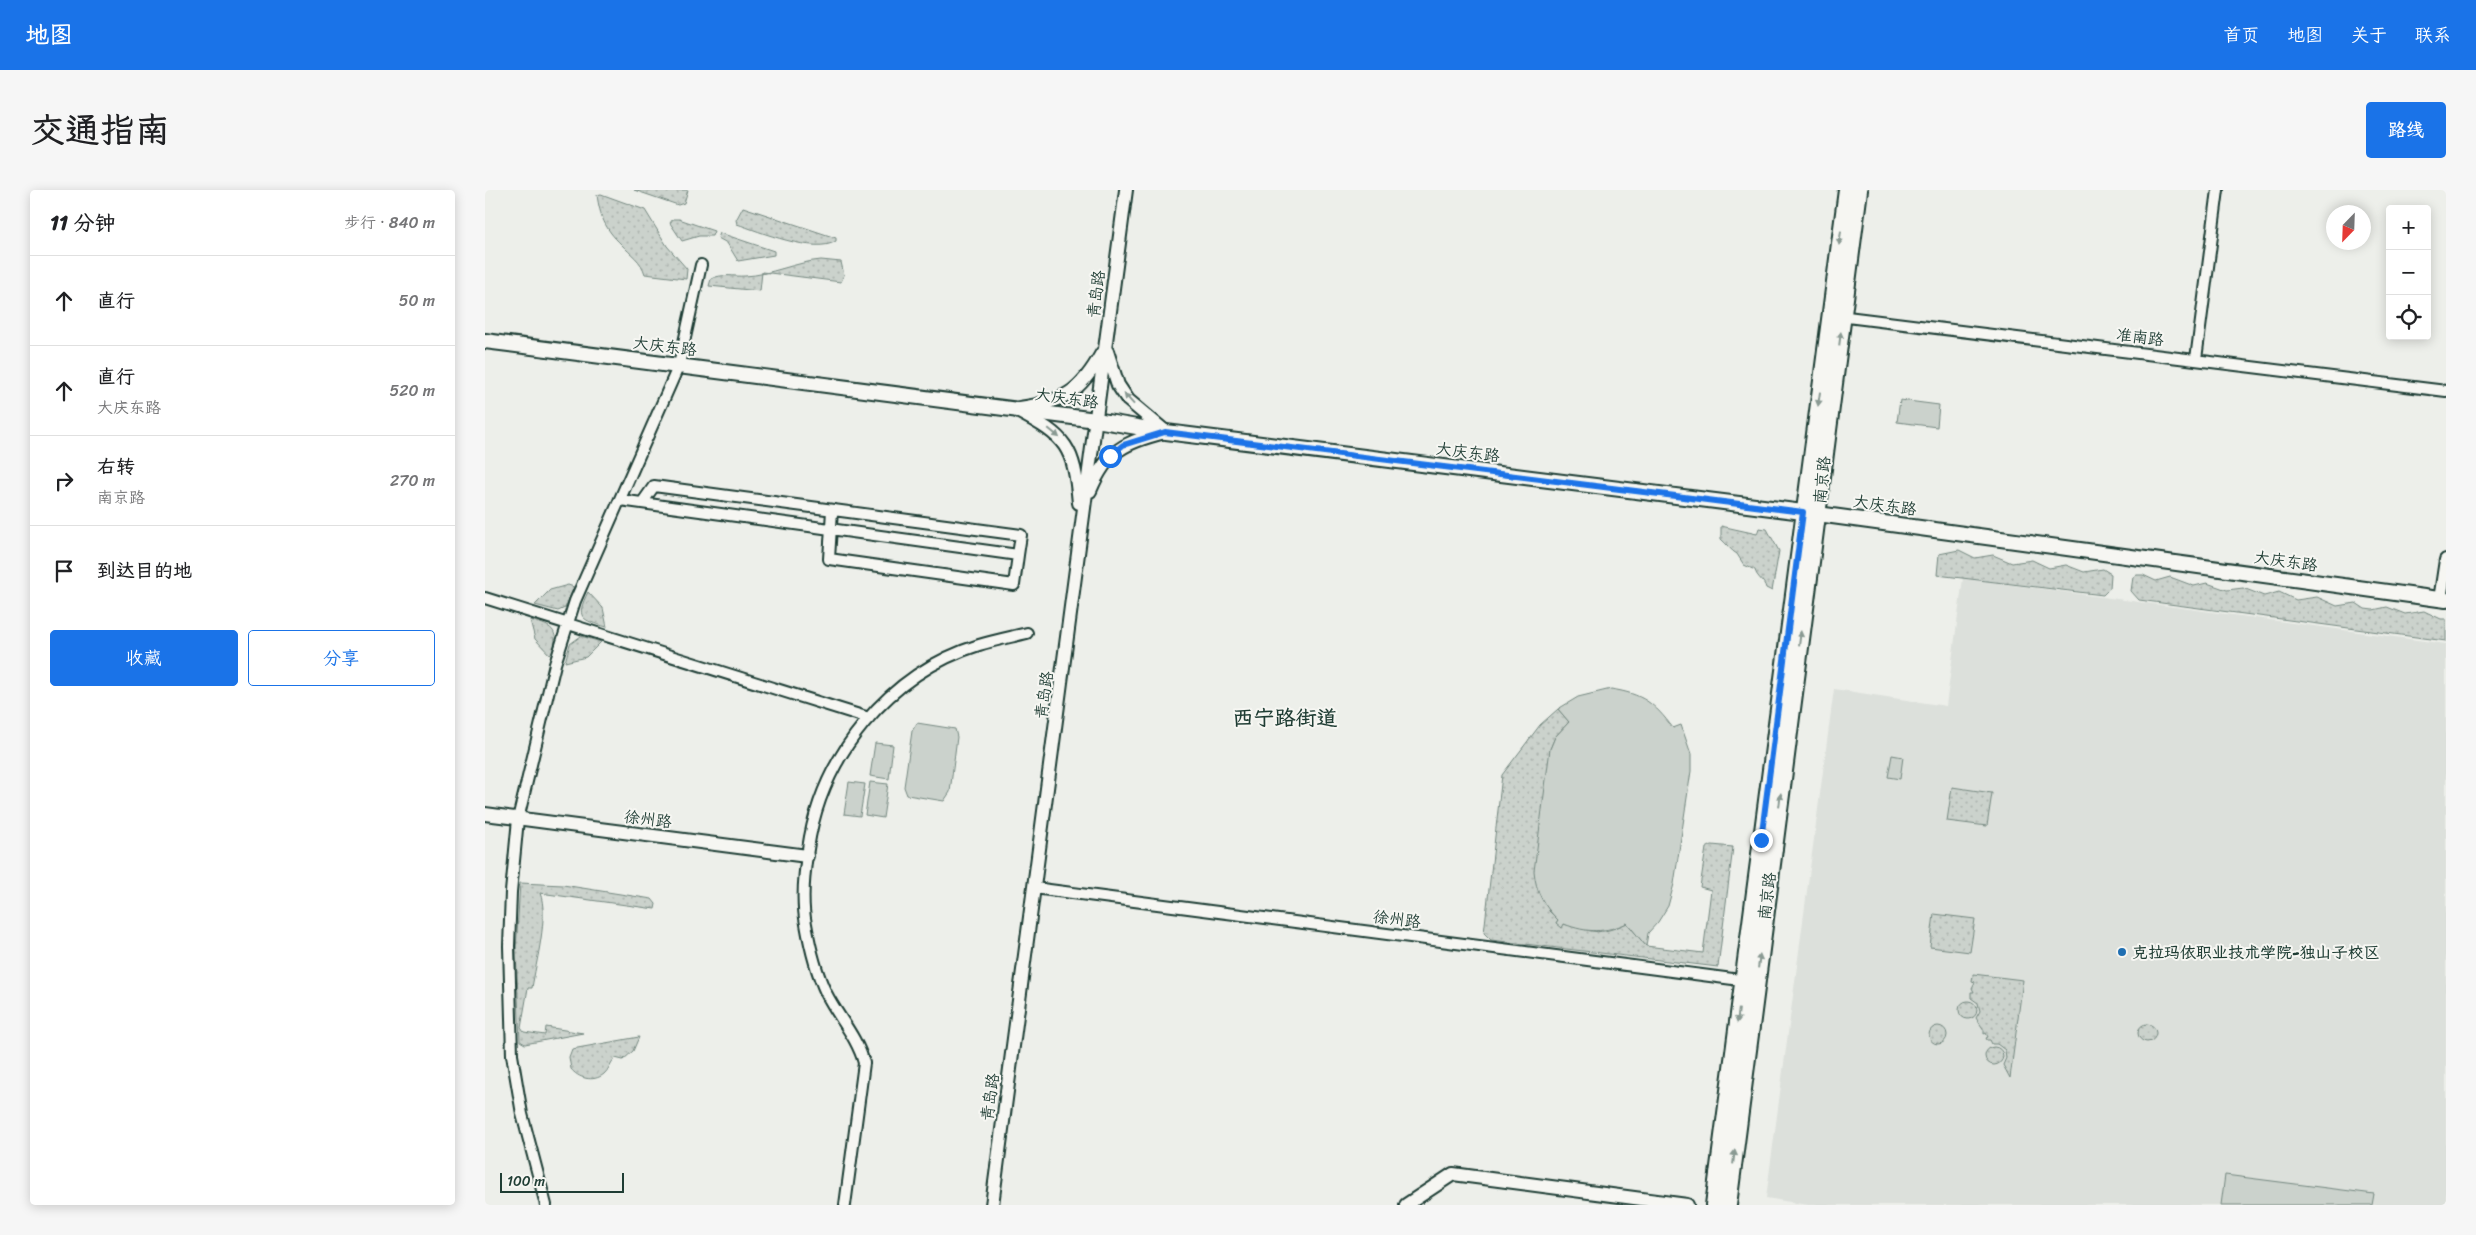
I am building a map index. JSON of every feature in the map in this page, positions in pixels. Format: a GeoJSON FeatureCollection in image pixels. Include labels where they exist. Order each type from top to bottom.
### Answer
{"type":"FeatureCollection","features":[{"type":"Feature","properties":{"kind":"main road"},"geometry":{"type":"LineString","coordinates":[[1836,316],[1847,190]]}},
{"type":"Feature","properties":{"kind":"main road"},"geometry":{"type":"LineString","coordinates":[[1809,508],[1836,316],[1859,190]]}},
{"type":"Feature","properties":{"kind":"main road","name":"南京路"},"geometry":{"type":"LineString","coordinates":[[1713,1205],[1750,981],[1807,587],[1809,508],[1827,439],[1836,316]]}},
{"type":"Feature","properties":{"kind":"main road","name":"大庆东路"},"geometry":{"type":"LineString","coordinates":[[485,341],[1096,420],[1165,432],[1809,508],[2443,600]]}},
{"type":"Feature","properties":{"kind":"main road","name":"南京路"},"geometry":{"type":"LineString","coordinates":[[1728,1205],[1750,981]]}},
{"type":"Feature","properties":{"kind":"street","name":"青岛路"},"geometry":{"type":"LineString","coordinates":[[992,1205],[1063,682],[1081,525],[1126,190]]}},
{"type":"Feature","properties":{"kind":"street"},"geometry":{"type":"LineString","coordinates":[[2197,359],[2218,190]]}},
{"type":"Feature","properties":{"kind":"street"},"geometry":{"type":"LineString","coordinates":[[547,1205],[523,1114],[512,1055],[509,946],[511,892],[519,818],[543,710],[575,601],[679,365],[701,265]]}},
{"type":"Feature","properties":{"kind":"street","name":"准南路"},"geometry":{"type":"LineString","coordinates":[[1836,316],[2446,391]]}},
{"type":"Feature","properties":{"kind":"street"},"geometry":{"type":"LineString","coordinates":[[1012,409],[1051,403],[1068,395],[1079,386],[1095,365],[1105,346]]}},
{"type":"Feature","properties":{"kind":"street"},"geometry":{"type":"LineString","coordinates":[[1105,346],[1118,386],[1128,400],[1165,432]]}},
{"type":"Feature","properties":{"kind":"street"},"geometry":{"type":"LineString","coordinates":[[1012,409],[1049,429],[1069,448],[1075,464],[1081,525]]}},
{"type":"Feature","properties":{"kind":"street"},"geometry":{"type":"LineString","coordinates":[[1081,525],[1090,490],[1110,456],[1123,445],[1165,432]]}},
{"type":"Feature","properties":{"kind":"street"},"geometry":{"type":"LineString","coordinates":[[642,503],[654,486],[1021,535],[1015,585],[829,559],[833,510]]}},
{"type":"Feature","properties":{"kind":"street"},"geometry":{"type":"LineString","coordinates":[[706,512],[709,493]]}},
{"type":"Feature","properties":{"kind":"street"},"geometry":{"type":"LineString","coordinates":[[620,500],[933,544],[1018,554]]}},
{"type":"Feature","properties":{"kind":"street"},"geometry":{"type":"LineString","coordinates":[[933,544],[934,524]]}},
{"type":"Feature","properties":{"kind":"street"},"geometry":{"type":"LineString","coordinates":[[2443,600],[2446,560]]}},
{"type":"Feature","properties":{"kind":"street"},"geometry":{"type":"LineString","coordinates":[[485,598],[869,718]]}},
{"type":"Feature","properties":{"kind":"street"},"geometry":{"type":"LineString","coordinates":[[845,1205],[864,1063],[860,1050],[826,992],[805,923],[803,896],[807,856],[818,802],[832,769],[853,736],[869,718],[908,682],[941,662],[978,645],[1027,633]]}},
{"type":"Feature","properties":{"kind":"street","name":"徐州路"},"geometry":{"type":"LineString","coordinates":[[485,814],[807,856]]}},
{"type":"Feature","properties":{"kind":"street","name":"徐州路"},"geometry":{"type":"LineString","coordinates":[[1034,888],[1750,981]]}},
{"type":"Feature","properties":{"kind":"street"},"geometry":{"type":"LineString","coordinates":[[1407,1205],[1453,1174],[1687,1205]]}},
{"type":"Feature","properties":{"kind":"shaded area"},"geometry":{"type":"Polygon","coordinates":[[[634,190],[688,190],[684,203],[678,205],[634,190]]]}},
{"type":"Feature","properties":{"kind":"shaded area"},"geometry":{"type":"Polygon","coordinates":[[[601,194],[645,210],[667,246],[687,269],[686,279],[645,274],[638,261],[607,227],[598,203],[597,195],[601,194]]]}},
{"type":"Feature","properties":{"kind":"shaded area"},"geometry":{"type":"Polygon","coordinates":[[[743,207],[836,238],[836,241],[827,245],[801,244],[737,224],[736,220],[743,207]]]}},
{"type":"Feature","properties":{"kind":"shaded area"},"geometry":{"type":"Polygon","coordinates":[[[673,219],[679,219],[714,231],[712,236],[699,236],[682,241],[670,223],[673,219]]]}},
{"type":"Feature","properties":{"kind":"shaded area"},"geometry":{"type":"Polygon","coordinates":[[[720,233],[774,251],[774,255],[738,261],[727,243],[718,238],[720,233]]]}},
{"type":"Feature","properties":{"kind":"shaded area"},"geometry":{"type":"Polygon","coordinates":[[[821,260],[841,262],[844,275],[841,282],[767,273],[802,263],[821,260]]]}},
{"type":"Feature","properties":{"kind":"shaded area"},"geometry":{"type":"Polygon","coordinates":[[[762,274],[760,291],[709,286],[711,279],[719,276],[762,274]]]}},
{"type":"Feature","properties":{"kind":"shaded area"},"geometry":{"type":"Polygon","coordinates":[[[1900,400],[1939,405],[1937,427],[1897,422],[1900,400]]]}},
{"type":"Feature","properties":{"kind":"shaded area"},"geometry":{"type":"Polygon","coordinates":[[[1721,526],[1757,534],[1759,528],[1767,529],[1779,551],[1772,591],[1766,588],[1755,570],[1744,565],[1737,554],[1721,539],[1721,526]]]}},
{"type":"Feature","properties":{"kind":"shaded area"},"geometry":{"type":"Polygon","coordinates":[[[1959,550],[1975,558],[1993,555],[2012,563],[2032,560],[2049,568],[2066,565],[2084,572],[2103,569],[2111,574],[2110,588],[2103,595],[1937,575],[1939,554],[1959,550]]]}},
{"type":"Feature","properties":{"kind":"shaded area"},"geometry":{"type":"Polygon","coordinates":[[[2143,575],[2156,581],[2170,577],[2194,586],[2207,583],[2227,590],[2243,588],[2264,596],[2279,592],[2296,600],[2317,597],[2337,606],[2356,603],[2365,609],[2373,610],[2387,607],[2405,614],[2424,611],[2441,619],[2446,619],[2446,641],[2139,600],[2131,591],[2133,577],[2143,575]]]}},
{"type":"Feature","properties":{"kind":"shaded area","name":"克拉玛依职业技术学院-独山子校区"},"geometry":{"type":"Polygon","coordinates":[[[1963,578],[2446,644],[2446,1205],[1808,1205],[1766,1198],[1834,689],[1946,706],[1963,578]]]}},
{"type":"Feature","properties":{"kind":"shaded area"},"geometry":{"type":"Polygon","coordinates":[[[568,585],[574,587],[565,608],[558,611],[535,605],[550,590],[568,585]]]}},
{"type":"Feature","properties":{"kind":"shaded area"},"geometry":{"type":"Polygon","coordinates":[[[588,592],[603,608],[607,627],[586,620],[583,617],[581,613],[582,607],[588,592]]]}},
{"type":"Feature","properties":{"kind":"shaded area"},"geometry":{"type":"Polygon","coordinates":[[[530,620],[545,625],[553,631],[555,641],[551,656],[535,639],[530,620]]]}},
{"type":"Feature","properties":{"kind":"shaded area"},"geometry":{"type":"Polygon","coordinates":[[[581,636],[601,642],[586,657],[565,662],[570,644],[581,636]]]}},
{"type":"Feature","properties":{"kind":"shaded area"},"geometry":{"type":"Polygon","coordinates":[[[1611,689],[1632,694],[1647,701],[1660,712],[1673,728],[1681,725],[1691,754],[1691,771],[1674,884],[1668,906],[1648,933],[1646,946],[1627,923],[1611,929],[1596,931],[1564,924],[1562,928],[1556,923],[1558,920],[1541,898],[1535,879],[1534,871],[1550,749],[1555,737],[1569,722],[1558,709],[1578,697],[1611,689]]]}},
{"type":"Feature","properties":{"kind":"shaded area"},"geometry":{"type":"Polygon","coordinates":[[[1558,709],[1569,722],[1555,737],[1550,749],[1549,911],[1558,920],[1556,923],[1598,932],[1627,923],[1646,946],[1703,953],[1711,890],[1700,887],[1706,848],[1712,845],[1733,847],[1718,967],[1491,940],[1484,933],[1502,775],[1540,725],[1558,709]]]}},
{"type":"Feature","properties":{"kind":"shaded area"},"geometry":{"type":"Polygon","coordinates":[[[917,723],[955,729],[957,737],[950,792],[944,801],[907,795],[904,787],[912,731],[917,723]]]}},
{"type":"Feature","properties":{"kind":"shaded area"},"geometry":{"type":"Polygon","coordinates":[[[875,743],[893,745],[889,779],[870,776],[875,743]]]}},
{"type":"Feature","properties":{"kind":"shaded area"},"geometry":{"type":"Polygon","coordinates":[[[1892,755],[1903,757],[1900,779],[1888,777],[1892,755]]]}},
{"type":"Feature","properties":{"kind":"shaded area"},"geometry":{"type":"Polygon","coordinates":[[[849,782],[865,784],[860,816],[844,814],[849,782]]]}},
{"type":"Feature","properties":{"kind":"shaded area"},"geometry":{"type":"Polygon","coordinates":[[[870,782],[888,784],[883,818],[865,815],[870,782]]]}},
{"type":"Feature","properties":{"kind":"shaded area"},"geometry":{"type":"Polygon","coordinates":[[[1952,787],[1992,793],[1987,826],[1947,821],[1952,787]]]}},
{"type":"Feature","properties":{"kind":"shaded area"},"geometry":{"type":"Polygon","coordinates":[[[520,883],[563,885],[652,899],[656,904],[655,909],[540,893],[543,914],[541,939],[532,988],[528,988],[521,1028],[524,1032],[545,1035],[546,1027],[583,1033],[525,1044],[520,1041],[516,951],[520,883]]]}},
{"type":"Feature","properties":{"kind":"shaded area"},"geometry":{"type":"Polygon","coordinates":[[[1934,914],[1975,919],[1970,952],[1930,947],[1934,914]]]}},
{"type":"Feature","properties":{"kind":"shaded area"},"geometry":{"type":"Polygon","coordinates":[[[1973,974],[2023,980],[2010,1078],[2003,1065],[2006,1058],[2005,1050],[1987,1040],[1986,1033],[1984,1034],[1984,1030],[1976,1018],[1980,1011],[1978,1003],[1971,998],[1975,982],[1972,981],[1973,974]]]}},
{"type":"Feature","properties":{"kind":"shaded area"},"geometry":{"type":"Polygon","coordinates":[[[1964,1001],[1972,1001],[1977,1006],[1975,1017],[1964,1019],[1959,1014],[1959,1006],[1964,1001]]]}},
{"type":"Feature","properties":{"kind":"shaded area"},"geometry":{"type":"Polygon","coordinates":[[[2143,1024],[2151,1024],[2156,1029],[2154,1040],[2143,1042],[2138,1037],[2138,1029],[2143,1024]]]}},
{"type":"Feature","properties":{"kind":"shaded area"},"geometry":{"type":"Polygon","coordinates":[[[1934,1026],[1942,1026],[1947,1031],[1945,1042],[1934,1044],[1929,1039],[1929,1031],[1934,1026]]]}},
{"type":"Feature","properties":{"kind":"shaded area"},"geometry":{"type":"Polygon","coordinates":[[[639,1037],[633,1051],[623,1060],[615,1058],[606,1072],[600,1077],[591,1079],[582,1077],[571,1069],[569,1057],[572,1049],[639,1037]]]}},
{"type":"Feature","properties":{"kind":"shaded area"},"geometry":{"type":"Polygon","coordinates":[[[1990,1047],[1998,1047],[2003,1052],[2001,1063],[1990,1065],[1985,1060],[1985,1052],[1990,1047]]]}},
{"type":"Feature","properties":{"kind":"shaded area"},"geometry":{"type":"Polygon","coordinates":[[[2225,1175],[2374,1194],[2372,1205],[2221,1205],[2225,1175]]]}},
{"type":"Feature","properties":{"kind":"place","name":"克拉玛依职业技术学院-独山子校区"},"geometry":{"type":"Point","coordinates":[2122,952]}},
{"type":"Feature","properties":{"kind":"district","name":"西宁路街道"},"geometry":{"type":"Point","coordinates":[1285,718]}},
{"type":"Feature","properties":{"kind":"route"},"geometry":{"type":"LineString","coordinates":[[1110,456],[1123,445],[1165,432],[1803,512],[1761,840]]}}]}
